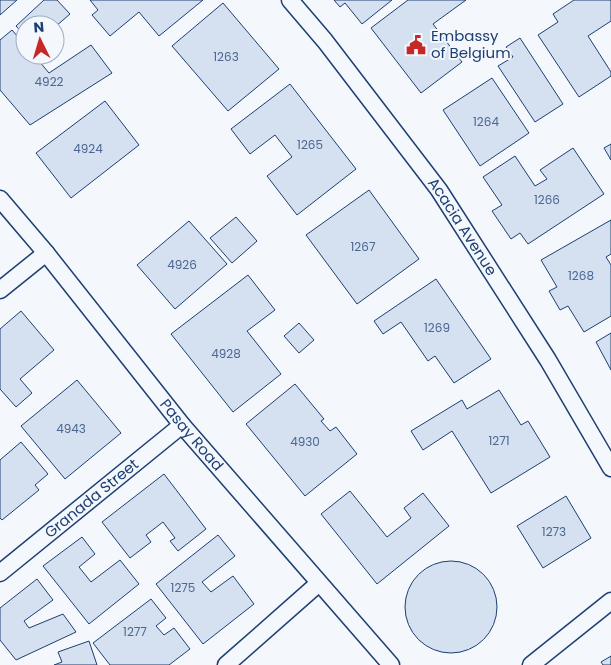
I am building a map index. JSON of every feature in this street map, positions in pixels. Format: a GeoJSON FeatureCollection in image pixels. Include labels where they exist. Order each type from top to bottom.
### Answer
{"type":"FeatureCollection","features":[{"type":"Feature","properties":{"kind":"street","name":"Acacia Avenue"},"geometry":{"type":"LineString","coordinates":[[290,0],[325,41],[439,190],[548,360],[611,468]]}},
{"type":"Feature","properties":{"kind":"street","name":"Pasay Road"},"geometry":{"type":"LineString","coordinates":[[0,199],[46,253],[182,425],[391,665]]}},
{"type":"Feature","properties":{"kind":"street"},"geometry":{"type":"LineString","coordinates":[[0,290],[46,253]]}},
{"type":"Feature","properties":{"kind":"street","name":"Granada Street"},"geometry":{"type":"LineString","coordinates":[[0,573],[182,425]]}},
{"type":"Feature","properties":{"kind":"street"},"geometry":{"type":"LineString","coordinates":[[226,665],[319,583]]}},
{"type":"Feature","properties":{"kind":"street"},"geometry":{"type":"LineString","coordinates":[[531,665],[611,601]]}},
{"type":"Feature","properties":{"kind":"building"},"geometry":{"type":"Polygon","coordinates":[[[0,0],[17,0],[0,15],[0,0]]]}},
{"type":"Feature","properties":{"kind":"building"},"geometry":{"type":"Polygon","coordinates":[[[44,0],[57,0],[70,14],[65,18],[65,15],[28,15],[44,0]]]}},
{"type":"Feature","properties":{"kind":"building"},"geometry":{"type":"Polygon","coordinates":[[[90,0],[203,0],[159,36],[139,12],[110,36],[92,15],[98,10],[90,0]]]}},
{"type":"Feature","properties":{"kind":"building"},"geometry":{"type":"Polygon","coordinates":[[[334,0],[392,0],[362,24],[345,3],[340,7],[334,0]]]}},
{"type":"Feature","properties":{"kind":"building","name":"Embassy of Belgium"},"geometry":{"type":"Polygon","coordinates":[[[408,0],[466,0],[433,24],[462,62],[421,93],[371,28],[408,0]]]}},
{"type":"Feature","properties":{"kind":"building"},"geometry":{"type":"Polygon","coordinates":[[[574,0],[611,0],[611,21],[588,36],[611,72],[611,76],[579,97],[538,35],[558,22],[553,14],[574,0]]]}},
{"type":"Feature","properties":{"kind":"building"},"geometry":{"type":"Polygon","coordinates":[[[223,3],[279,69],[228,111],[172,46],[223,3]]]}},
{"type":"Feature","properties":{"kind":"building"},"geometry":{"type":"Polygon","coordinates":[[[12,30],[15,33],[15,65],[42,65],[49,73],[61,65],[65,65],[65,62],[91,45],[112,73],[30,125],[0,90],[0,40],[12,30]]]}},
{"type":"Feature","properties":{"kind":"building"},"geometry":{"type":"Polygon","coordinates":[[[520,38],[563,104],[535,122],[498,66],[513,57],[506,47],[520,38]]]}},
{"type":"Feature","properties":{"kind":"building"},"geometry":{"type":"Polygon","coordinates":[[[492,78],[529,133],[480,166],[443,110],[492,78]]]}},
{"type":"Feature","properties":{"kind":"building"},"geometry":{"type":"Polygon","coordinates":[[[290,84],[356,169],[297,215],[267,176],[292,157],[275,135],[250,154],[231,129],[290,84]]]}},
{"type":"Feature","properties":{"kind":"building"},"geometry":{"type":"Polygon","coordinates":[[[105,101],[139,145],[71,198],[36,153],[105,101]]]}},
{"type":"Feature","properties":{"kind":"building"},"geometry":{"type":"Polygon","coordinates":[[[611,144],[611,160],[604,148],[611,144]]]}},
{"type":"Feature","properties":{"kind":"building"},"geometry":{"type":"Polygon","coordinates":[[[573,148],[604,194],[528,244],[520,233],[511,239],[492,211],[502,205],[483,177],[515,156],[535,186],[547,179],[540,170],[573,148]]]}},
{"type":"Feature","properties":{"kind":"building"},"geometry":{"type":"Polygon","coordinates":[[[369,190],[419,259],[357,304],[306,235],[369,190]]]}},
{"type":"Feature","properties":{"kind":"building"},"geometry":{"type":"Polygon","coordinates":[[[236,217],[257,241],[232,263],[210,238],[236,217]]]}},
{"type":"Feature","properties":{"kind":"building"},"geometry":{"type":"Polygon","coordinates":[[[611,220],[611,254],[606,257],[611,265],[611,316],[584,332],[568,306],[560,310],[549,291],[557,287],[541,260],[611,220]]]}},
{"type":"Feature","properties":{"kind":"building"},"geometry":{"type":"Polygon","coordinates":[[[189,221],[227,264],[175,309],[137,265],[189,221]]]}},
{"type":"Feature","properties":{"kind":"building"},"geometry":{"type":"Polygon","coordinates":[[[248,275],[275,310],[247,331],[281,374],[233,412],[171,334],[248,275]]]}},
{"type":"Feature","properties":{"kind":"building"},"geometry":{"type":"Polygon","coordinates":[[[436,279],[491,359],[454,383],[435,356],[428,361],[401,322],[383,334],[374,321],[436,279]]]}},
{"type":"Feature","properties":{"kind":"building"},"geometry":{"type":"Polygon","coordinates":[[[21,311],[54,350],[20,379],[32,393],[16,407],[0,389],[0,329],[21,311]]]}},
{"type":"Feature","properties":{"kind":"building"},"geometry":{"type":"Polygon","coordinates":[[[299,323],[314,340],[299,353],[284,336],[299,323]]]}},
{"type":"Feature","properties":{"kind":"building"},"geometry":{"type":"Polygon","coordinates":[[[611,333],[611,370],[596,342],[611,333]]]}},
{"type":"Feature","properties":{"kind":"building"},"geometry":{"type":"Polygon","coordinates":[[[77,380],[121,433],[65,479],[21,426],[77,380]]]}},
{"type":"Feature","properties":{"kind":"building"},"geometry":{"type":"Polygon","coordinates":[[[295,384],[324,419],[321,421],[330,431],[336,427],[357,454],[305,496],[246,424],[295,384]]]}},
{"type":"Feature","properties":{"kind":"building"},"geometry":{"type":"Polygon","coordinates":[[[499,390],[521,425],[528,421],[550,457],[491,493],[452,431],[423,450],[411,431],[462,400],[467,409],[499,390]]]}},
{"type":"Feature","properties":{"kind":"building"},"geometry":{"type":"Polygon","coordinates":[[[21,442],[48,474],[35,485],[39,490],[2,520],[0,518],[0,460],[21,442]]]}},
{"type":"Feature","properties":{"kind":"building"},"geometry":{"type":"Polygon","coordinates":[[[164,474],[206,529],[178,551],[170,541],[175,538],[163,522],[146,535],[151,542],[130,558],[102,522],[164,474]]]}},
{"type":"Feature","properties":{"kind":"building"},"geometry":{"type":"Polygon","coordinates":[[[350,491],[387,537],[411,518],[404,508],[423,493],[449,526],[377,584],[321,514],[350,491]]]}},
{"type":"Feature","properties":{"kind":"building"},"geometry":{"type":"Polygon","coordinates":[[[566,496],[591,538],[543,568],[517,526],[566,496]]]}},
{"type":"Feature","properties":{"kind":"building"},"geometry":{"type":"Polygon","coordinates":[[[218,535],[235,556],[202,582],[211,592],[233,576],[254,604],[203,644],[156,584],[218,535]]]}},
{"type":"Feature","properties":{"kind":"building"},"geometry":{"type":"Polygon","coordinates":[[[82,537],[95,554],[79,567],[91,582],[120,560],[139,584],[89,624],[43,566],[82,537]]]}},
{"type":"Feature","properties":{"kind":"building"},"geometry":{"type":"Polygon","coordinates":[[[451,561],[469,565],[483,575],[493,589],[497,607],[493,625],[483,639],[469,649],[451,653],[433,649],[419,639],[409,625],[405,607],[409,589],[419,575],[433,565],[451,561]]]}},
{"type":"Feature","properties":{"kind":"building"},"geometry":{"type":"Polygon","coordinates":[[[37,579],[53,600],[24,621],[29,628],[63,614],[76,632],[16,660],[0,640],[0,608],[37,579]]]}},
{"type":"Feature","properties":{"kind":"building"},"geometry":{"type":"Polygon","coordinates":[[[151,599],[166,618],[156,626],[164,635],[174,628],[190,649],[169,665],[110,665],[93,643],[151,599]]]}},
{"type":"Feature","properties":{"kind":"building"},"geometry":{"type":"Polygon","coordinates":[[[89,641],[97,665],[54,665],[62,662],[58,652],[89,641]]]}},
{"type":"Feature","properties":{"kind":"building"},"geometry":{"type":"Polygon","coordinates":[[[611,656],[611,665],[603,665],[601,662],[611,656]]]}},
{"type":"Feature","properties":{"kind":"place","name":"Embassy of Belgium"},"geometry":{"type":"Point","coordinates":[416,45]}}]}
